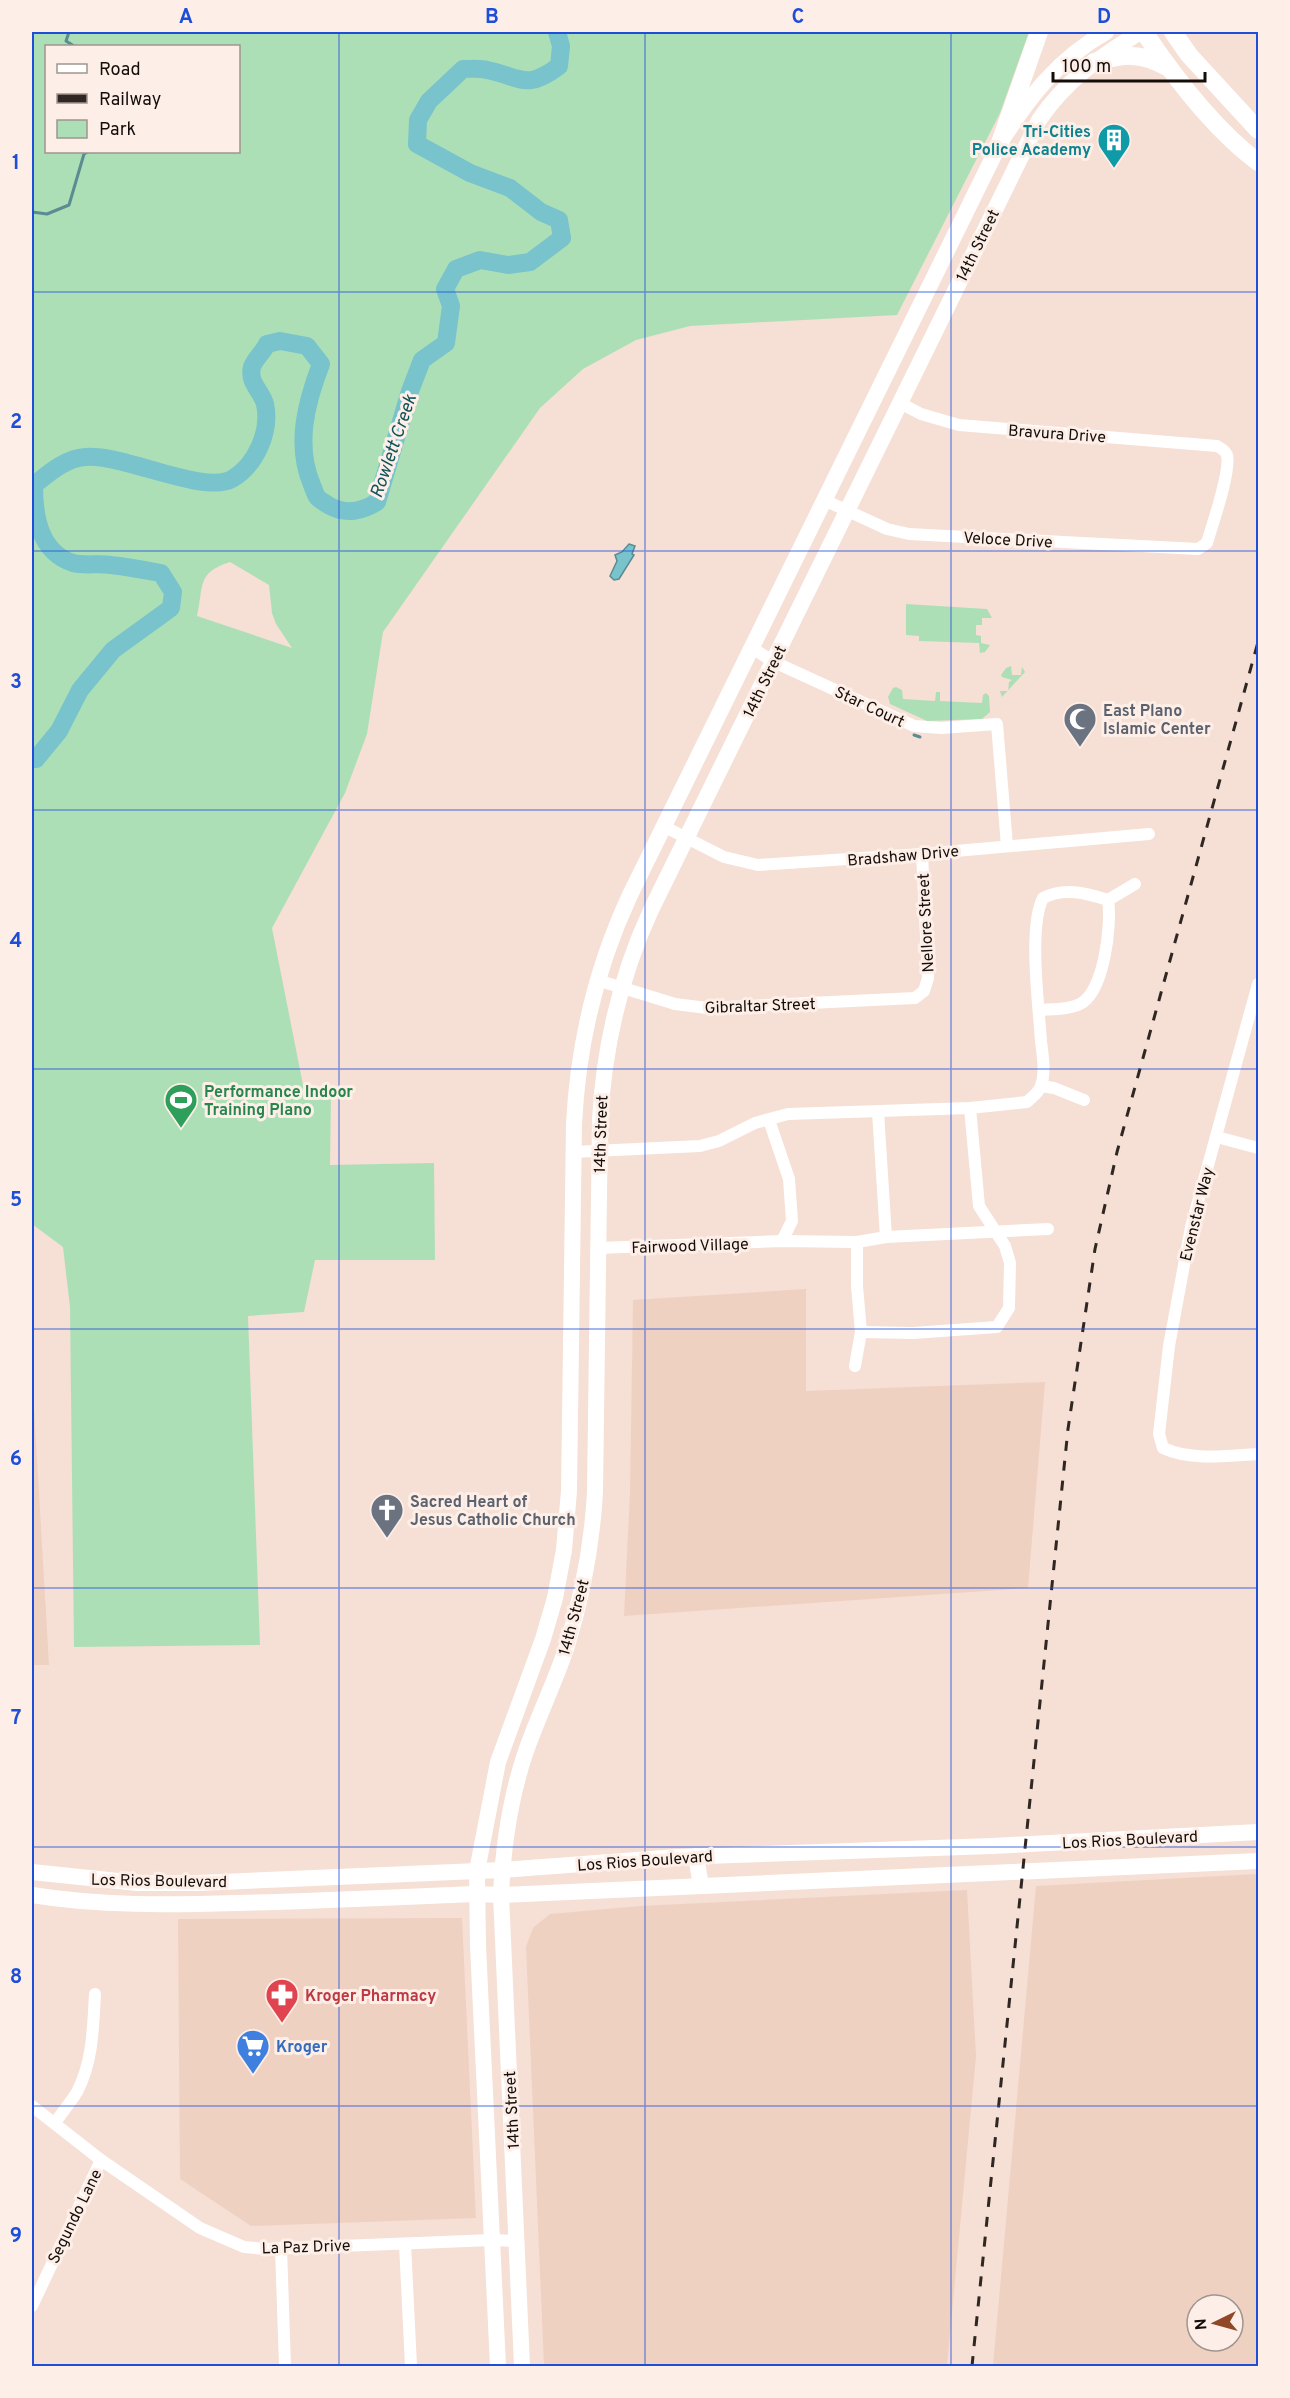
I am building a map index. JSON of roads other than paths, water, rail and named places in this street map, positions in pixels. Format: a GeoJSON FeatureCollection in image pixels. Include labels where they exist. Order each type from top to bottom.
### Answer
{"type":"FeatureCollection","features":[{"type":"Feature","properties":{"kind":"main road"},"geometry":{"type":"LineString","coordinates":[[1000,143],[1039,32]]}},
{"type":"Feature","properties":{"kind":"main road","name":"14th Street"},"geometry":{"type":"LineString","coordinates":[[498,2367],[476,1894],[477,1871],[498,1762],[550,1620],[560,1576],[569,1491],[573,1152],[578,1069],[597,980],[622,912],[1000,143],[1043,81],[1078,49],[1106,32]]}},
{"type":"Feature","properties":{"kind":"main road"},"geometry":{"type":"LineString","coordinates":[[1142,32],[1168,68],[1240,148],[1258,162]]}},
{"type":"Feature","properties":{"kind":"main road","name":"14th Street"},"geometry":{"type":"LineString","coordinates":[[522,2367],[501,1895],[502,1870],[506,1832],[516,1784],[525,1753],[557,1672],[582,1591],[590,1547],[595,1492],[599,1152],[604,1070],[621,987],[644,926],[686,838],[1039,120],[1064,87],[1094,62],[1142,32]]}},
{"type":"Feature","properties":{"kind":"main road"},"geometry":{"type":"LineString","coordinates":[[1173,32],[1189,55],[1256,128],[1240,148]]}},
{"type":"Feature","properties":{"kind":"main road"},"geometry":{"type":"LineString","coordinates":[[1094,62],[1129,55],[1146,57],[1168,68]]}},
{"type":"Feature","properties":{"kind":"main road"},"geometry":{"type":"LineString","coordinates":[[929,288],[951,299]]}},
{"type":"Feature","properties":{"kind":"main road"},"geometry":{"type":"LineString","coordinates":[[571,1365],[596,1366]]}},
{"type":"Feature","properties":{"kind":"main road"},"geometry":{"type":"LineString","coordinates":[[569,1491],[595,1492]]}},
{"type":"Feature","properties":{"kind":"main road"},"geometry":{"type":"LineString","coordinates":[[535,1664],[557,1672]]}},
{"type":"Feature","properties":{"kind":"main road","name":"Los Rios Boulevard"},"geometry":{"type":"LineString","coordinates":[[32,1872],[136,1883],[198,1883],[502,1870],[696,1857],[992,1846],[1258,1832]]}},
{"type":"Feature","properties":{"kind":"main road"},"geometry":{"type":"LineString","coordinates":[[1193,1864],[1194,1835]]}},
{"type":"Feature","properties":{"kind":"main road"},"geometry":{"type":"LineString","coordinates":[[836,1852],[837,1880]]}},
{"type":"Feature","properties":{"kind":"main road"},"geometry":{"type":"LineString","coordinates":[[696,1857],[701,1886]]}},
{"type":"Feature","properties":{"kind":"main road","name":"Los Rios Boulevard"},"geometry":{"type":"LineString","coordinates":[[32,1895],[115,1904],[311,1901],[501,1895],[1258,1861]]}},
{"type":"Feature","properties":{"kind":"main road"},"geometry":{"type":"LineString","coordinates":[[309,1877],[311,1901]]}},
{"type":"Feature","properties":{"kind":"main road"},"geometry":{"type":"LineString","coordinates":[[195,1904],[198,1883]]}},
{"type":"Feature","properties":{"kind":"main road"},"geometry":{"type":"LineString","coordinates":[[485,2087],[509,2085]]}},
{"type":"Feature","properties":{"kind":"street","name":"Bravura Drive"},"geometry":{"type":"LineString","coordinates":[[900,403],[921,414],[959,425],[1217,446],[1224,449],[1227,456],[1227,468],[1207,543],[1198,549]]}},
{"type":"Feature","properties":{"kind":"street","name":"Veloce Drive"},"geometry":{"type":"LineString","coordinates":[[824,500],[887,529],[909,534],[1198,549]]}},
{"type":"Feature","properties":{"kind":"street","name":"Star Court"},"geometry":{"type":"LineString","coordinates":[[752,648],[774,662],[914,726],[941,728],[997,724],[1007,846]]}},
{"type":"Feature","properties":{"kind":"street","name":"Bradshaw Drive"},"geometry":{"type":"LineString","coordinates":[[665,826],[724,857],[758,865],[922,854],[1149,834]]}},
{"type":"Feature","properties":{"kind":"street","name":"Nellore Street"},"geometry":{"type":"LineString","coordinates":[[922,854],[928,978],[924,991]]}},
{"type":"Feature","properties":{"kind":"street"},"geometry":{"type":"LineString","coordinates":[[573,1152],[700,1146],[719,1141],[755,1123],[788,1114],[969,1108],[1027,1102],[1041,1086],[1043,1072],[1035,922],[1038,908],[1043,898],[1063,891],[1088,894],[1108,900],[1135,884]]}},
{"type":"Feature","properties":{"kind":"street"},"geometry":{"type":"LineString","coordinates":[[1039,1010],[1070,1007],[1083,1003],[1092,991],[1106,956],[1111,915],[1108,900]]}},
{"type":"Feature","properties":{"kind":"street","name":"Gibraltar Street"},"geometry":{"type":"LineString","coordinates":[[597,980],[675,1004],[707,1008],[915,998],[924,991]]}},
{"type":"Feature","properties":{"kind":"street","name":"Evenstar Way"},"geometry":{"type":"LineString","coordinates":[[1258,984],[1191,1227],[1179,1285],[1163,1395],[1160,1434],[1163,1448],[1176,1454],[1215,1456],[1258,1454]]}},
{"type":"Feature","properties":{"kind":"street"},"geometry":{"type":"LineString","coordinates":[[1041,1086],[1054,1088],[1084,1100]]}},
{"type":"Feature","properties":{"kind":"street"},"geometry":{"type":"LineString","coordinates":[[861,1332],[913,1333],[997,1327],[1009,1308],[1011,1270],[1005,1246],[979,1206],[969,1108]]}},
{"type":"Feature","properties":{"kind":"street"},"geometry":{"type":"LineString","coordinates":[[878,1112],[886,1237]]}},
{"type":"Feature","properties":{"kind":"street"},"geometry":{"type":"LineString","coordinates":[[769,1120],[789,1179],[792,1221],[782,1241]]}},
{"type":"Feature","properties":{"kind":"street"},"geometry":{"type":"LineString","coordinates":[[1217,1137],[1258,1148]]}},
{"type":"Feature","properties":{"kind":"street","name":"Fairwood Village"},"geometry":{"type":"LineString","coordinates":[[598,1248],[782,1241],[857,1242],[886,1237],[1048,1228]]}},
{"type":"Feature","properties":{"kind":"street"},"geometry":{"type":"LineString","coordinates":[[855,1366],[861,1332],[857,1286],[857,1242]]}},
{"type":"Feature","properties":{"kind":"street"},"geometry":{"type":"LineString","coordinates":[[55,2122],[77,2092],[83,2078],[90,2052],[95,1994]]}},
{"type":"Feature","properties":{"kind":"street","name":"La Paz Drive"},"geometry":{"type":"LineString","coordinates":[[32,2106],[156,2200],[215,2235],[244,2247],[281,2248],[517,2241]]}},
{"type":"Feature","properties":{"kind":"street","name":"Segundo Lane"},"geometry":{"type":"LineString","coordinates":[[33,2298],[101,2160]]}},
{"type":"Feature","properties":{"kind":"street"},"geometry":{"type":"LineString","coordinates":[[405,2244],[411,2367]]}},
{"type":"Feature","properties":{"kind":"street"},"geometry":{"type":"LineString","coordinates":[[281,2248],[285,2367]]}},
{"type":"Feature","properties":{"kind":"water"},"geometry":{"type":"Polygon","coordinates":[[[629,544],[635,546],[632,554],[634,555],[619,579],[614,580],[610,576],[617,561],[615,555],[622,552],[629,544]]]}},
{"type":"Feature","properties":{"kind":"waterway"},"geometry":{"type":"LineString","coordinates":[[69,32],[66,41],[72,45]]}},
{"type":"Feature","properties":{"kind":"waterway","name":"Rowlett Creek"},"geometry":{"type":"LineString","coordinates":[[32,759],[36,759],[59,731],[80,690],[113,650],[171,608],[173,592],[161,573],[106,564],[77,564],[62,558],[53,550],[41,531],[35,508],[34,485],[64,463],[85,457],[101,457],[202,482],[232,479],[241,473],[255,456],[266,425],[265,404],[253,382],[252,367],[267,344],[280,341],[307,346],[321,364],[307,409],[303,439],[307,470],[317,497],[336,509],[348,511],[360,510],[377,502],[410,391],[422,360],[446,343],[451,306],[445,289],[456,269],[480,260],[508,265],[530,262],[562,238],[559,220],[541,212],[510,188],[470,173],[417,144],[418,120],[429,101],[463,69],[484,69],[523,80],[531,80],[548,74],[559,66],[561,46],[557,32]]}},
{"type":"Feature","properties":{"kind":"waterway"},"geometry":{"type":"LineString","coordinates":[[32,212],[47,214],[69,205],[86,153]]}},
{"type":"Feature","properties":{"kind":"waterway"},"geometry":{"type":"LineString","coordinates":[[914,735],[920,737]]}},
{"type":"Feature","properties":{"kind":"railway"},"geometry":{"type":"LineString","coordinates":[[972,2366],[1068,1429],[1095,1249],[1117,1152],[1258,642]]}},
{"type":"Feature","properties":{"kind":"place","name":"Tri-Cities Police Academy"},"geometry":{"type":"Point","coordinates":[1114,169]}},
{"type":"Feature","properties":{"kind":"place","name":"East Plano Islamic Center"},"geometry":{"type":"Point","coordinates":[1080,748]}},
{"type":"Feature","properties":{"kind":"place","name":"Performance Indoor Training Plano"},"geometry":{"type":"Point","coordinates":[181,1129]}},
{"type":"Feature","properties":{"kind":"place","name":"Sacred Heart of Jesus Catholic Church"},"geometry":{"type":"Point","coordinates":[387,1539]}},
{"type":"Feature","properties":{"kind":"place","name":"Kroger Pharmacy"},"geometry":{"type":"Point","coordinates":[282,2024]}},
{"type":"Feature","properties":{"kind":"place","name":"Kroger"},"geometry":{"type":"Point","coordinates":[253,2075]}}]}
